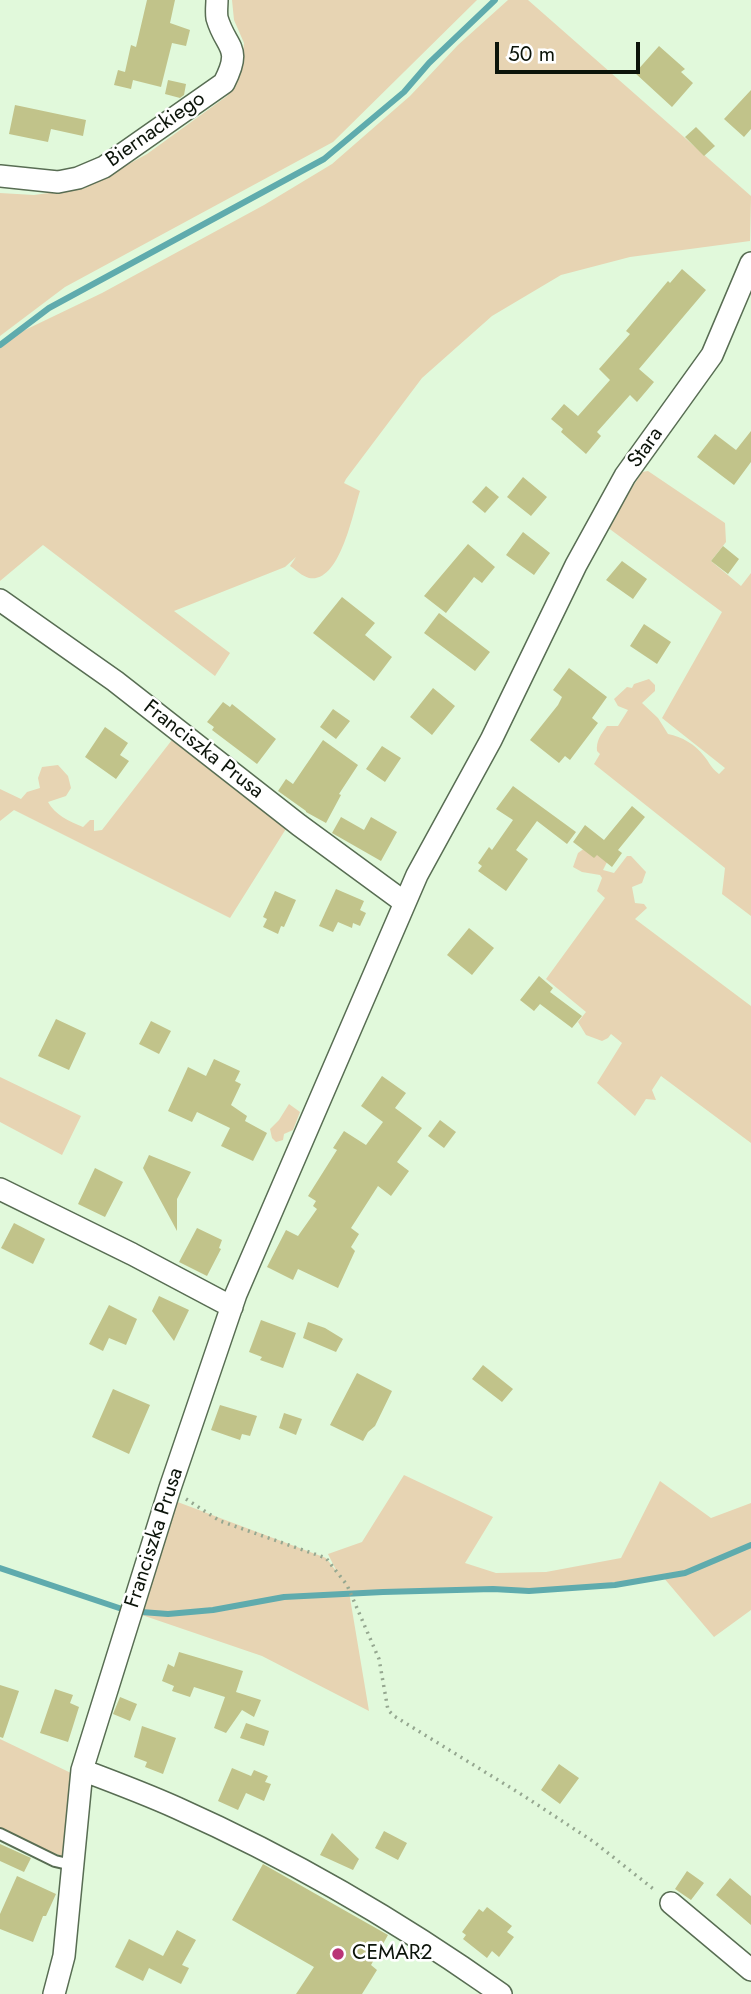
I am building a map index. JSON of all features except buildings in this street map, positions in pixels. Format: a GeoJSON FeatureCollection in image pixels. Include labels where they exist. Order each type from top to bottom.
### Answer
{"type":"FeatureCollection","features":[{"type":"Feature","properties":{"kind":"street","name":"Biernackiego"},"geometry":{"type":"LineString","coordinates":[[0,176],[58,182],[78,178],[104,167],[224,83],[233,66],[233,48],[217,17],[217,0]]}},
{"type":"Feature","properties":{"kind":"street","name":"Stara"},"geometry":{"type":"LineString","coordinates":[[541,634],[625,477],[712,355],[751,263]]}},
{"type":"Feature","properties":{"kind":"street","name":"Franciszka Prusa"},"geometry":{"type":"LineString","coordinates":[[0,600],[115,681],[299,825],[404,902]]}},
{"type":"Feature","properties":{"kind":"street","name":"Franciszka Prusa"},"geometry":{"type":"LineString","coordinates":[[54,1994],[64,1956],[82,1770],[170,1488],[232,1307],[404,902],[491,740],[541,634]]}},
{"type":"Feature","properties":{"kind":"street"},"geometry":{"type":"LineString","coordinates":[[0,1189],[232,1307]]}},
{"type":"Feature","properties":{"kind":"street"},"geometry":{"type":"LineString","coordinates":[[82,1770],[177,1808],[292,1866],[384,1916],[501,1994]]}},
{"type":"Feature","properties":{"kind":"street"},"geometry":{"type":"LineString","coordinates":[[671,1903],[751,1970]]}},
{"type":"Feature","properties":{"kind":"lane"},"geometry":{"type":"LineString","coordinates":[[0,1834],[55,1861],[72,1865]]}},
{"type":"Feature","properties":{"kind":"path"},"geometry":{"type":"LineString","coordinates":[[170,1488],[220,1521],[326,1559],[347,1585],[379,1659],[388,1710],[394,1716],[582,1834],[671,1903]]}},
{"type":"Feature","properties":{"kind":"shaded area"},"geometry":{"type":"Polygon","coordinates":[[[232,0],[477,0],[333,142],[65,287],[0,336],[0,193],[34,195],[85,188],[147,154],[227,96],[241,73],[244,43],[234,20],[232,0]]]}},
{"type":"Feature","properties":{"kind":"shaded area"},"geometry":{"type":"Polygon","coordinates":[[[508,0],[528,0],[751,196],[750,241],[630,257],[561,275],[492,316],[422,378],[346,479],[344,483],[360,491],[344,545],[329,570],[320,577],[306,577],[290,566],[296,557],[285,567],[174,611],[230,653],[215,676],[43,545],[0,581],[0,342],[102,293],[264,205],[332,164],[410,96],[458,45],[508,0]]]}},
{"type":"Feature","properties":{"kind":"shaded area"},"geometry":{"type":"Polygon","coordinates":[[[648,471],[725,523],[726,542],[711,561],[741,586],[751,573],[751,916],[722,894],[725,868],[594,764],[600,754],[597,751],[599,738],[607,726],[618,726],[628,710],[618,706],[614,699],[627,687],[632,688],[634,684],[649,679],[655,685],[655,691],[642,703],[658,718],[668,734],[692,745],[719,774],[725,768],[662,718],[722,612],[607,527],[642,472],[648,471]]]}},
{"type":"Feature","properties":{"kind":"shaded area"},"geometry":{"type":"Polygon","coordinates":[[[175,736],[289,824],[230,918],[14,810],[0,821],[0,789],[21,799],[27,792],[40,788],[38,778],[42,767],[58,765],[68,776],[71,788],[66,796],[48,802],[51,807],[63,817],[83,827],[90,820],[94,820],[94,831],[102,830],[175,736]]]}},
{"type":"Feature","properties":{"kind":"shaded area"},"geometry":{"type":"Polygon","coordinates":[[[589,845],[607,862],[603,870],[614,873],[627,856],[631,856],[646,872],[642,883],[632,887],[635,903],[644,904],[647,908],[635,919],[751,1006],[751,1143],[661,1076],[652,1090],[656,1100],[646,1099],[635,1116],[597,1083],[622,1043],[611,1034],[602,1041],[586,1035],[578,1022],[586,1012],[546,979],[605,898],[597,891],[602,878],[600,875],[582,872],[573,867],[578,853],[589,845]]]}},
{"type":"Feature","properties":{"kind":"shaded area"},"geometry":{"type":"Polygon","coordinates":[[[0,1077],[81,1116],[62,1155],[0,1122],[0,1077]]]}},
{"type":"Feature","properties":{"kind":"shaded area"},"geometry":{"type":"Polygon","coordinates":[[[289,1104],[300,1112],[293,1130],[284,1134],[283,1140],[276,1142],[270,1129],[289,1104]]]}},
{"type":"Feature","properties":{"kind":"shaded area"},"geometry":{"type":"Polygon","coordinates":[[[404,1475],[493,1517],[465,1563],[496,1573],[546,1572],[621,1558],[660,1481],[711,1518],[751,1503],[751,1610],[714,1637],[663,1577],[563,1588],[349,1592],[369,1711],[262,1656],[139,1614],[175,1501],[326,1558],[337,1572],[328,1554],[362,1542],[404,1475]]]}},
{"type":"Feature","properties":{"kind":"shaded area"},"geometry":{"type":"Polygon","coordinates":[[[0,1739],[71,1773],[66,1857],[43,1850],[0,1827],[0,1739]]]}},
{"type":"Feature","properties":{"kind":"waterway"},"geometry":{"type":"LineString","coordinates":[[0,345],[49,308],[324,159],[404,92],[429,63],[495,0]]}},
{"type":"Feature","properties":{"kind":"waterway"},"geometry":{"type":"LineString","coordinates":[[0,1568],[128,1611],[168,1614],[213,1610],[284,1597],[493,1589],[529,1591],[615,1585],[685,1573],[751,1545]]}},
{"type":"Feature","properties":{"kind":"place","name":"CEMAR2"},"geometry":{"type":"Point","coordinates":[338,1954]}}]}
